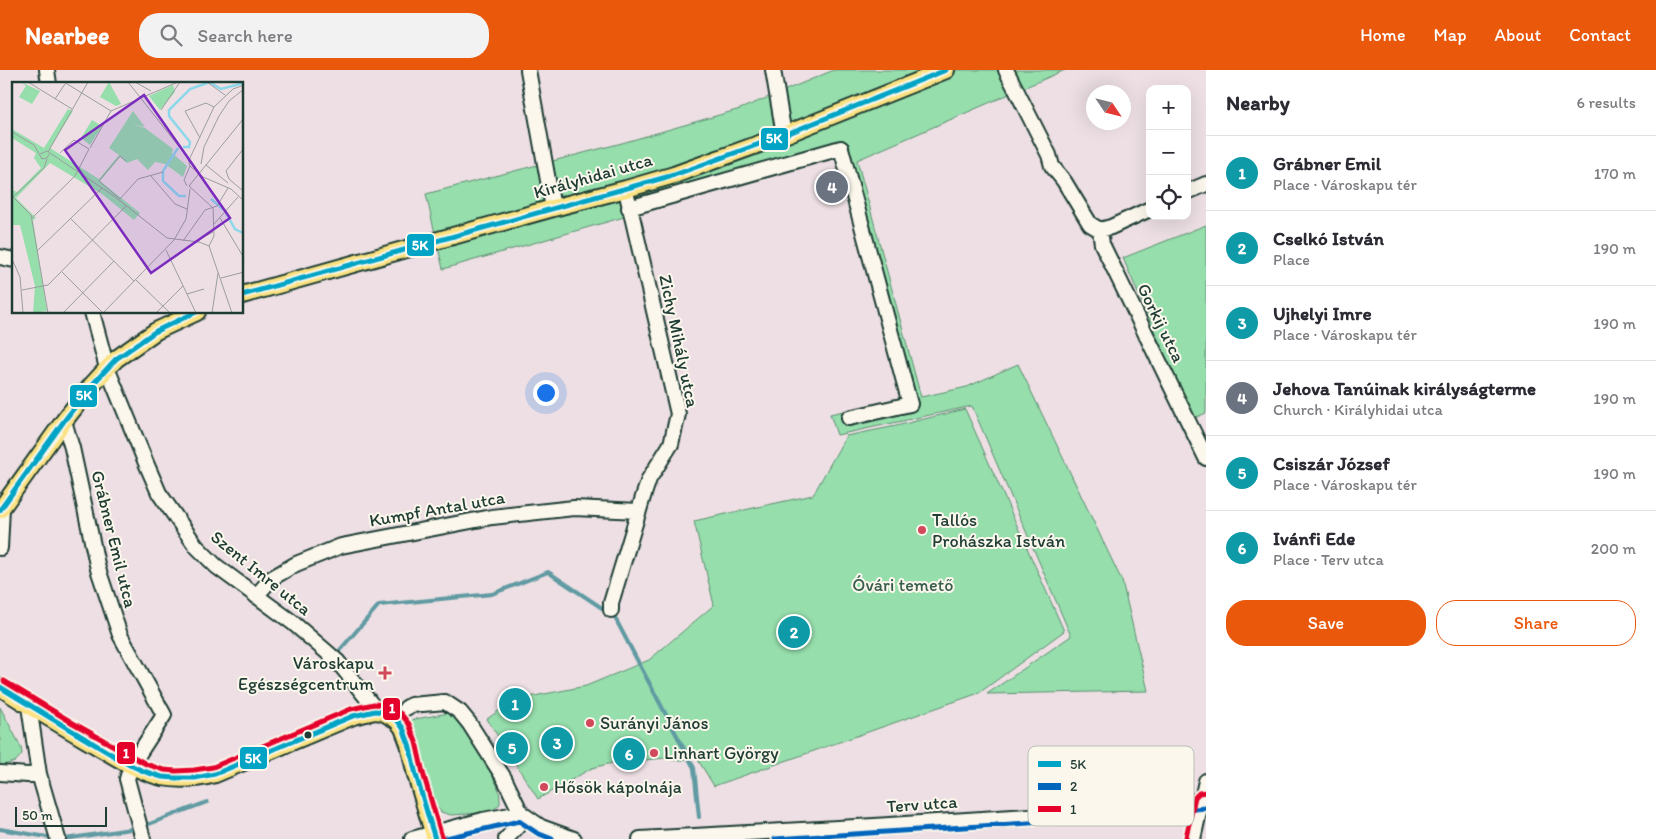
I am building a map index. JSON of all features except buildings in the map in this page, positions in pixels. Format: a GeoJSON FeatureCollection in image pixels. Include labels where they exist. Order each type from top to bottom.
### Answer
{"type":"FeatureCollection","features":[{"type":"Feature","properties":{"kind":"main road","name":"Királyhidai utca"},"geometry":{"type":"LineString","coordinates":[[244,294],[553,208],[626,190],[683,172],[784,135],[946,70]]}},
{"type":"Feature","properties":{"kind":"main road"},"geometry":{"type":"LineString","coordinates":[[1,509],[64,421],[107,368],[125,352],[150,335],[193,314]]}},
{"type":"Feature","properties":{"kind":"main road"},"geometry":{"type":"LineString","coordinates":[[0,687],[131,766],[162,777],[178,779],[215,774],[353,716],[375,710],[383,712],[391,716],[403,728],[434,836]]}},
{"type":"Feature","properties":{"kind":"street"},"geometry":{"type":"LineString","coordinates":[[528,70],[553,208]]}},
{"type":"Feature","properties":{"kind":"street"},"geometry":{"type":"LineString","coordinates":[[773,70],[784,135]]}},
{"type":"Feature","properties":{"kind":"street","name":"Gorkij utca"},"geometry":{"type":"LineString","coordinates":[[1006,70],[1049,155],[1052,166],[1064,181],[1090,224],[1100,230],[1102,244],[1206,458]]}},
{"type":"Feature","properties":{"kind":"street"},"geometry":{"type":"LineString","coordinates":[[629,208],[842,148],[910,404],[849,418]]}},
{"type":"Feature","properties":{"kind":"street"},"geometry":{"type":"LineString","coordinates":[[1191,190],[1206,184]]}},
{"type":"Feature","properties":{"kind":"street","name":"Zichy Mihály utca"},"geometry":{"type":"LineString","coordinates":[[611,610],[611,603],[649,479],[672,444],[678,414],[626,190]]}},
{"type":"Feature","properties":{"kind":"street"},"geometry":{"type":"LineString","coordinates":[[1100,230],[1146,211]]}},
{"type":"Feature","properties":{"kind":"street","name":"Szent Imre utca"},"geometry":{"type":"LineString","coordinates":[[93,314],[107,368],[156,485],[176,519],[196,546],[216,566],[292,622],[333,657],[375,710]]}},
{"type":"Feature","properties":{"kind":"street","name":"Grábner Emil utca"},"geometry":{"type":"LineString","coordinates":[[64,421],[72,448],[98,569],[120,635],[164,714],[131,766]]}},
{"type":"Feature","properties":{"kind":"street","name":"Kumpf Antal utca"},"geometry":{"type":"LineString","coordinates":[[256,596],[272,578],[341,546],[492,517],[574,508],[639,511]]}},
{"type":"Feature","properties":{"kind":"street"},"geometry":{"type":"LineString","coordinates":[[0,548],[1,509]]}},
{"type":"Feature","properties":{"kind":"street"},"geometry":{"type":"LineString","coordinates":[[406,708],[411,705],[446,702],[460,712],[504,778],[521,813],[541,827],[574,839]]}},
{"type":"Feature","properties":{"kind":"street"},"geometry":{"type":"LineString","coordinates":[[29,706],[39,774],[57,835]]}},
{"type":"Feature","properties":{"kind":"street"},"geometry":{"type":"LineString","coordinates":[[131,766],[128,779],[141,831]]}},
{"type":"Feature","properties":{"kind":"street"},"geometry":{"type":"LineString","coordinates":[[0,773],[39,774]]}},
{"type":"Feature","properties":{"kind":"street"},"geometry":{"type":"LineString","coordinates":[[1193,839],[1204,800],[1206,781]]}},
{"type":"Feature","properties":{"kind":"street"},"geometry":{"type":"LineString","coordinates":[[412,839],[434,836],[521,813]]}},
{"type":"Feature","properties":{"kind":"street"},"geometry":{"type":"LineString","coordinates":[[506,839],[518,826],[521,813]]}},
{"type":"Feature","properties":{"kind":"street","name":"Terv utca"},"geometry":{"type":"LineString","coordinates":[[640,839],[1028,816]]}},
{"type":"Feature","properties":{"kind":"green space"},"geometry":{"type":"Polygon","coordinates":[[[834,70],[1065,70],[857,160],[921,397],[967,387],[1018,364],[1122,581],[1148,691],[987,694],[1071,636],[972,406],[837,435],[830,414],[902,398],[840,155],[443,269],[426,194],[622,143],[740,109],[834,70]]]}},
{"type":"Feature","properties":{"kind":"green space"},"geometry":{"type":"Polygon","coordinates":[[[1206,225],[1206,413],[1192,419],[1123,258],[1206,225]]]}},
{"type":"Feature","properties":{"kind":"green space","name":"Óvári temető"},"geometry":{"type":"Polygon","coordinates":[[[965,409],[1064,631],[979,693],[714,786],[695,755],[680,761],[666,758],[612,763],[592,768],[538,799],[487,719],[514,700],[586,686],[649,660],[714,605],[694,521],[813,495],[846,436],[965,409]]]}},
{"type":"Feature","properties":{"kind":"green space"},"geometry":{"type":"Polygon","coordinates":[[[0,707],[21,747],[22,754],[15,762],[0,766],[0,707]]]}},
{"type":"Feature","properties":{"kind":"green space"},"geometry":{"type":"Polygon","coordinates":[[[449,713],[469,737],[495,781],[499,792],[500,804],[493,810],[483,813],[451,815],[441,812],[433,801],[410,720],[449,713]]]}},
{"type":"Feature","properties":{"kind":"waterway"},"geometry":{"type":"LineString","coordinates":[[339,651],[379,605],[492,594],[548,572],[614,616],[694,768],[699,817]]}},
{"type":"Feature","properties":{"kind":"waterway"},"geometry":{"type":"LineString","coordinates":[[144,826],[207,802]]}},
{"type":"Feature","properties":{"kind":"waterway"},"geometry":{"type":"LineString","coordinates":[[65,839],[137,828]]}},
{"type":"Feature","properties":{"kind":"waterway"},"geometry":{"type":"LineString","coordinates":[[0,829],[53,838]]}},
{"type":"Feature","properties":{"kind":"transit line","name":"5K"},"geometry":{"type":"LineString","coordinates":[[244,294],[674,175],[784,135],[946,70]]}},
{"type":"Feature","properties":{"kind":"transit line","name":"5K"},"geometry":{"type":"LineString","coordinates":[[0,510],[64,421],[92,385],[116,359],[156,331],[192,314]]}},
{"type":"Feature","properties":{"kind":"transit line","name":"1"},"geometry":{"type":"LineString","coordinates":[[4,681],[146,764],[164,770],[176,771],[213,767],[351,709],[374,704],[385,705],[401,714],[409,724],[416,742],[442,837]]}},
{"type":"Feature","properties":{"kind":"transit line","name":"5K"},"geometry":{"type":"LineString","coordinates":[[0,687],[126,763],[162,777],[175,778],[195,778],[215,774],[353,716],[375,711],[383,712],[397,720],[403,728],[435,839]]}},
{"type":"Feature","properties":{"kind":"transit line","name":"1"},"geometry":{"type":"LineString","coordinates":[[1194,801],[1199,793],[1206,792]]}},
{"type":"Feature","properties":{"kind":"transit line","name":"2"},"geometry":{"type":"LineString","coordinates":[[1194,809],[1206,808]]}},
{"type":"Feature","properties":{"kind":"transit line","name":"2"},"geometry":{"type":"LineString","coordinates":[[442,839],[519,821],[537,833],[552,839]]}},
{"type":"Feature","properties":{"kind":"transit line","name":"2"},"geometry":{"type":"LineString","coordinates":[[775,839],[1028,823]]}},
{"type":"Feature","properties":{"kind":"transit line","name":"1"},"geometry":{"type":"LineString","coordinates":[[1186,837],[1188,826]]}},
{"type":"Feature","properties":{"kind":"place","name":"Jehova Tanúinak királyságterme"},"geometry":{"type":"Point","coordinates":[832,187]}},
{"type":"Feature","properties":{"kind":"place","name":"Tallós Prohászka István"},"geometry":{"type":"Point","coordinates":[922,530]}},
{"type":"Feature","properties":{"kind":"place","name":"Cselkó István"},"geometry":{"type":"Point","coordinates":[794,632]}},
{"type":"Feature","properties":{"kind":"place","name":"Városkapu Egészségcentrum"},"geometry":{"type":"Point","coordinates":[385,673]}},
{"type":"Feature","properties":{"kind":"place","name":"Grábner Emil"},"geometry":{"type":"Point","coordinates":[515,704]}},
{"type":"Feature","properties":{"kind":"place","name":"Surányi János"},"geometry":{"type":"Point","coordinates":[590,723]}},
{"type":"Feature","properties":{"kind":"place","name":"Ujhelyi Imre"},"geometry":{"type":"Point","coordinates":[557,743]}},
{"type":"Feature","properties":{"kind":"place","name":"Csiszár József"},"geometry":{"type":"Point","coordinates":[512,748]}},
{"type":"Feature","properties":{"kind":"place","name":"Linhart György"},"geometry":{"type":"Point","coordinates":[654,753]}},
{"type":"Feature","properties":{"kind":"place","name":"Ivánfi Ede"},"geometry":{"type":"Point","coordinates":[629,754]}},
{"type":"Feature","properties":{"kind":"place","name":"Hősök kápolnája"},"geometry":{"type":"Point","coordinates":[544,787]}}]}
